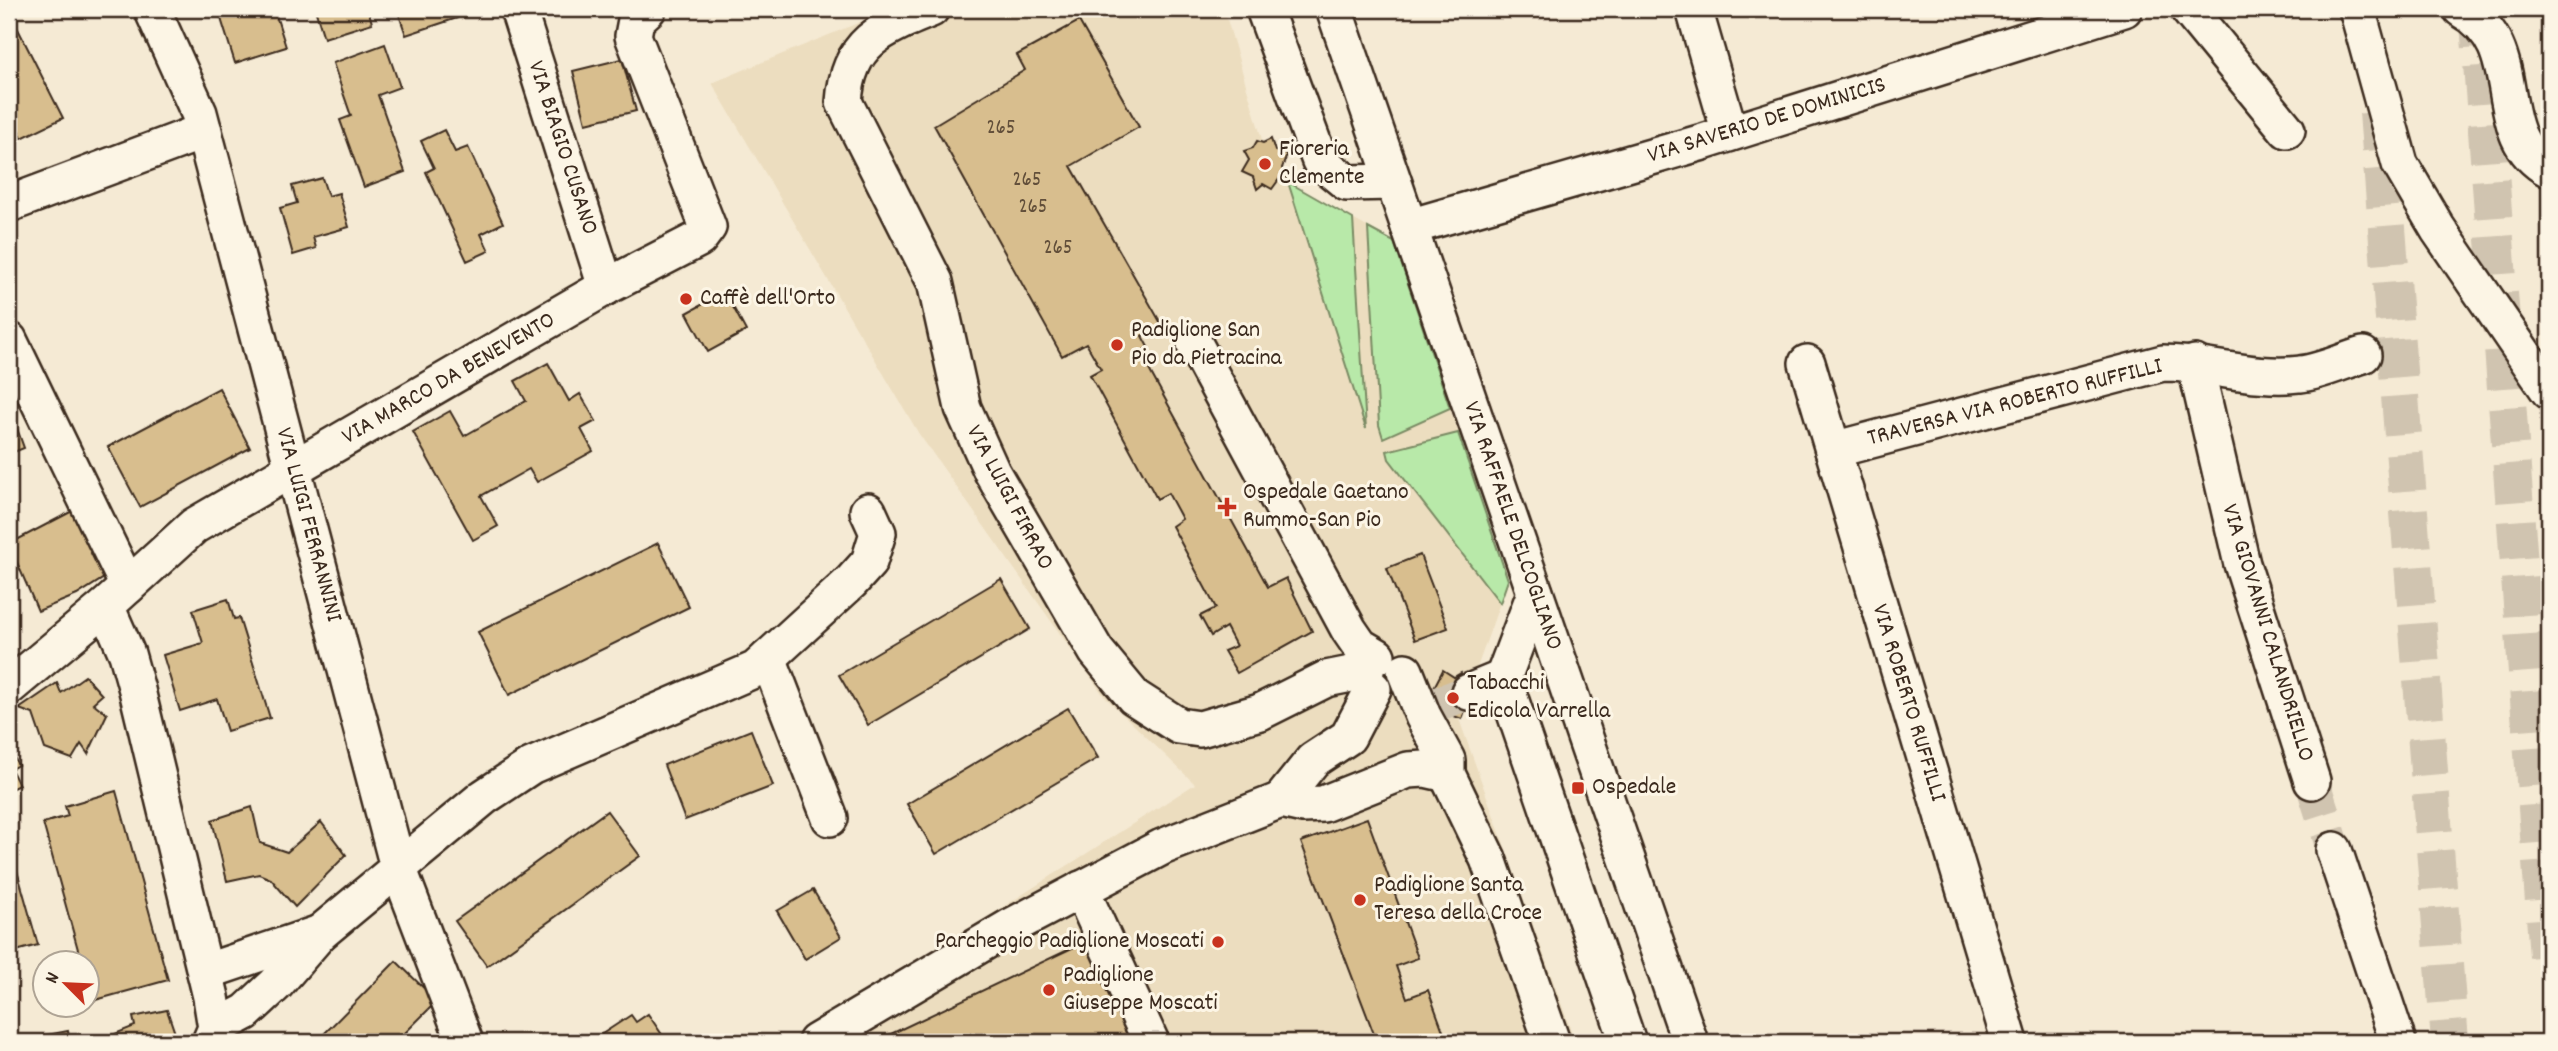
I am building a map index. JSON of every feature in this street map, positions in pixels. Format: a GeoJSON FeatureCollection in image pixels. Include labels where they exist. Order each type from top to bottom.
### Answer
{"type":"FeatureCollection","features":[{"type":"Feature","properties":{"kind":"street","name":"VIA LUIGI FERRANNINI"},"geometry":{"type":"LineString","coordinates":[[152,9],[199,113],[398,867],[465,1042]]}},
{"type":"Feature","properties":{"kind":"street","name":"VIA BIAGIO CUSANO"},"geometry":{"type":"LineString","coordinates":[[518,9],[606,287]]}},
{"type":"Feature","properties":{"kind":"street","name":"VIA MARCO DA BENEVENTO"},"geometry":{"type":"LineString","coordinates":[[9,687],[117,596],[194,526],[606,287],[699,239],[708,227],[633,36],[636,20],[649,9]]}},
{"type":"Feature","properties":{"kind":"street","name":"VIA LUIGI FIRRAO"},"geometry":{"type":"LineString","coordinates":[[931,9],[881,29],[854,59],[845,81],[844,102],[935,282],[963,408],[992,472],[1096,651],[1134,697],[1179,726],[1200,729],[1260,712],[1326,679],[1380,672]]}},
{"type":"Feature","properties":{"kind":"street"},"geometry":{"type":"LineString","coordinates":[[1264,9],[1320,161],[1347,183],[1393,182]]}},
{"type":"Feature","properties":{"kind":"street","name":"VIA RAFFAELE DELCOGLIANO"},"geometry":{"type":"LineString","coordinates":[[1334,9],[1690,1042]]}},
{"type":"Feature","properties":{"kind":"street"},"geometry":{"type":"LineString","coordinates":[[1694,9],[1730,133]]}},
{"type":"Feature","properties":{"kind":"street","name":"VIA SAVERIO DE DOMINICIS"},"geometry":{"type":"LineString","coordinates":[[1409,228],[1730,133],[2124,9]]}},
{"type":"Feature","properties":{"kind":"street"},"geometry":{"type":"LineString","coordinates":[[2188,9],[2287,130]]}},
{"type":"Feature","properties":{"kind":"street"},"geometry":{"type":"LineString","coordinates":[[2357,9],[2400,164],[2438,229],[2549,390]]}},
{"type":"Feature","properties":{"kind":"street"},"geometry":{"type":"LineString","coordinates":[[2461,9],[2490,33],[2504,62],[2509,107],[2523,149],[2549,169]]}},
{"type":"Feature","properties":{"kind":"street"},"geometry":{"type":"LineString","coordinates":[[9,204],[204,131]]}},
{"type":"Feature","properties":{"kind":"street"},"geometry":{"type":"LineString","coordinates":[[9,340],[117,596],[127,654],[205,972],[213,1035],[246,1012],[276,984],[320,933],[484,797],[531,766],[756,669],[869,562],[878,533],[868,511]]}},
{"type":"Feature","properties":{"kind":"street"},"geometry":{"type":"LineString","coordinates":[[1195,345],[1349,630],[1380,672],[1443,702],[1503,678]]}},
{"type":"Feature","properties":{"kind":"street","name":"TRAVERSA VIA ROBERTO RUFFILLI"},"geometry":{"type":"LineString","coordinates":[[1833,450],[2163,362],[2195,363],[2266,375],[2302,374],[2363,355]]}},
{"type":"Feature","properties":{"kind":"street","name":"VIA ROBERTO RUFFILLI"},"geometry":{"type":"LineString","coordinates":[[1807,363],[2010,1042]]}},
{"type":"Feature","properties":{"kind":"street","name":"VIA GIOVANNI CALANDRIELLO"},"geometry":{"type":"LineString","coordinates":[[2195,363],[2242,564],[2312,780]]}},
{"type":"Feature","properties":{"kind":"street"},"geometry":{"type":"LineString","coordinates":[[1535,593],[1503,678],[1628,1042]]}},
{"type":"Feature","properties":{"kind":"street"},"geometry":{"type":"LineString","coordinates":[[768,658],[830,818]]}},
{"type":"Feature","properties":{"kind":"street"},"geometry":{"type":"LineString","coordinates":[[817,1042],[1010,927],[1162,847],[1281,800],[1313,760],[1348,737],[1380,672]]}},
{"type":"Feature","properties":{"kind":"street"},"geometry":{"type":"LineString","coordinates":[[1443,702],[1447,774],[1488,859],[1552,1042]]}},
{"type":"Feature","properties":{"kind":"street"},"geometry":{"type":"LineString","coordinates":[[1281,800],[1303,805],[1324,804],[1408,770],[1425,769],[1447,774]]}},
{"type":"Feature","properties":{"kind":"street"},"geometry":{"type":"LineString","coordinates":[[2334,850],[2398,1042]]}},
{"type":"Feature","properties":{"kind":"street"},"geometry":{"type":"LineString","coordinates":[[1081,890],[1151,1042]]}},
{"type":"Feature","properties":{"kind":"street"},"geometry":{"type":"LineString","coordinates":[[205,972],[320,933]]}},
{"type":"Feature","properties":{"kind":"shaded area","name":"Ospedale Gaetano Rummo-San Pio"},"geometry":{"type":"Polygon","coordinates":[[[892,9],[1224,9],[1272,174],[1394,242],[1508,580],[1459,719],[1575,1042],[792,1042],[1195,784],[1104,696],[919,434],[712,83],[892,9]]]}},
{"type":"Feature","properties":{"kind":"green space"},"geometry":{"type":"Polygon","coordinates":[[[1288,182],[1353,219],[1366,429],[1288,182]]]}},
{"type":"Feature","properties":{"kind":"green space"},"geometry":{"type":"Polygon","coordinates":[[[1368,228],[1394,242],[1450,408],[1383,438],[1379,425],[1368,228]]]}},
{"type":"Feature","properties":{"kind":"green space"},"geometry":{"type":"Polygon","coordinates":[[[1458,433],[1508,580],[1500,603],[1389,459],[1387,451],[1458,433]]]}},
{"type":"Feature","properties":{"kind":"building"},"geometry":{"type":"Polygon","coordinates":[[[218,9],[274,9],[286,47],[235,63],[218,9]]]}},
{"type":"Feature","properties":{"kind":"building"},"geometry":{"type":"Polygon","coordinates":[[[315,9],[368,9],[372,23],[324,38],[315,9]]]}},
{"type":"Feature","properties":{"kind":"building"},"geometry":{"type":"Polygon","coordinates":[[[397,9],[454,9],[457,18],[406,35],[397,9]]]}},
{"type":"Feature","properties":{"kind":"building","name":"Padiglione San Pio da Pietracina"},"geometry":{"type":"Polygon","coordinates":[[[1079,21],[1139,127],[1071,166],[1162,325],[1142,336],[1148,347],[1140,353],[1268,587],[1286,578],[1312,631],[1237,673],[1224,651],[1236,646],[1226,627],[1211,636],[1200,616],[1216,608],[1172,526],[1182,519],[1168,493],[1157,499],[1090,375],[1101,369],[1086,343],[1062,356],[934,125],[1025,70],[1017,55],[1079,21]]]}},
{"type":"Feature","properties":{"kind":"building"},"geometry":{"type":"Polygon","coordinates":[[[18,29],[63,118],[22,138],[12,116],[9,118],[9,34],[18,29]]]}},
{"type":"Feature","properties":{"kind":"building"},"geometry":{"type":"Polygon","coordinates":[[[385,44],[400,87],[378,95],[405,172],[364,187],[340,120],[351,116],[333,63],[385,44]]]}},
{"type":"Feature","properties":{"kind":"building"},"geometry":{"type":"Polygon","coordinates":[[[622,59],[636,111],[586,123],[573,71],[622,59]]]}},
{"type":"Feature","properties":{"kind":"building"},"geometry":{"type":"Polygon","coordinates":[[[444,130],[455,152],[468,147],[503,223],[481,234],[489,251],[467,261],[426,172],[434,168],[421,141],[444,130]]]}},
{"type":"Feature","properties":{"kind":"building","name":"Fioreria Clemente"},"geometry":{"type":"Polygon","coordinates":[[[1271,139],[1275,151],[1287,155],[1282,168],[1288,182],[1280,178],[1272,189],[1263,184],[1257,189],[1253,177],[1242,172],[1249,160],[1244,151],[1253,148],[1257,141],[1263,143],[1271,139]]]}},
{"type":"Feature","properties":{"kind":"building"},"geometry":{"type":"Polygon","coordinates":[[[322,178],[328,196],[339,193],[349,227],[313,237],[316,248],[293,255],[280,208],[297,203],[292,186],[322,178]]]}},
{"type":"Feature","properties":{"kind":"building"},"geometry":{"type":"Polygon","coordinates":[[[725,292],[746,331],[708,352],[687,313],[725,292]]]}},
{"type":"Feature","properties":{"kind":"building"},"geometry":{"type":"Polygon","coordinates":[[[548,363],[569,401],[580,394],[596,421],[581,429],[593,451],[537,482],[529,469],[481,496],[498,526],[473,540],[413,432],[450,411],[464,436],[526,401],[515,381],[548,363]]]}},
{"type":"Feature","properties":{"kind":"building"},"geometry":{"type":"Polygon","coordinates":[[[219,388],[250,448],[140,507],[108,447],[219,388]]]}},
{"type":"Feature","properties":{"kind":"building"},"geometry":{"type":"Polygon","coordinates":[[[9,406],[24,448],[9,454],[9,406]]]}},
{"type":"Feature","properties":{"kind":"building"},"geometry":{"type":"Polygon","coordinates":[[[80,507],[107,576],[77,595],[38,611],[9,544],[80,507]]]}},
{"type":"Feature","properties":{"kind":"building"},"geometry":{"type":"Polygon","coordinates":[[[658,543],[689,607],[509,695],[478,632],[658,543]]]}},
{"type":"Feature","properties":{"kind":"building"},"geometry":{"type":"Polygon","coordinates":[[[1420,555],[1448,628],[1415,640],[1387,568],[1420,555]]]}},
{"type":"Feature","properties":{"kind":"building"},"geometry":{"type":"Polygon","coordinates":[[[1001,579],[1030,629],[868,725],[839,675],[1001,579]]]}},
{"type":"Feature","properties":{"kind":"building"},"geometry":{"type":"Polygon","coordinates":[[[228,599],[234,619],[239,618],[270,718],[227,731],[217,699],[180,711],[163,655],[203,643],[193,610],[228,599]]]}},
{"type":"Feature","properties":{"kind":"building","name":"Tabacchi Edicola Varrella"},"geometry":{"type":"Polygon","coordinates":[[[1443,670],[1454,677],[1461,673],[1474,707],[1465,711],[1462,719],[1440,711],[1432,691],[1443,670]]]}},
{"type":"Feature","properties":{"kind":"building"},"geometry":{"type":"Polygon","coordinates":[[[85,676],[102,695],[93,703],[107,714],[88,754],[81,744],[72,759],[45,749],[33,714],[19,709],[57,683],[61,693],[85,676]]]}},
{"type":"Feature","properties":{"kind":"building"},"geometry":{"type":"Polygon","coordinates":[[[1068,708],[1098,758],[936,854],[907,804],[1068,708]]]}},
{"type":"Feature","properties":{"kind":"building"},"geometry":{"type":"Polygon","coordinates":[[[751,730],[773,786],[685,820],[664,765],[751,730]]]}},
{"type":"Feature","properties":{"kind":"building"},"geometry":{"type":"Polygon","coordinates":[[[9,747],[18,765],[11,769],[19,785],[9,790],[9,747]]]}},
{"type":"Feature","properties":{"kind":"building"},"geometry":{"type":"Polygon","coordinates":[[[116,791],[168,980],[102,998],[102,950],[78,950],[43,823],[68,816],[65,806],[116,791]]]}},
{"type":"Feature","properties":{"kind":"building"},"geometry":{"type":"Polygon","coordinates":[[[252,807],[260,843],[287,852],[321,822],[346,855],[295,907],[271,879],[259,874],[227,881],[212,820],[252,807]]]}},
{"type":"Feature","properties":{"kind":"building"},"geometry":{"type":"Polygon","coordinates":[[[607,811],[640,856],[487,966],[455,921],[607,811]]]}},
{"type":"Feature","properties":{"kind":"building","name":"Padiglione Santa Teresa della Croce"},"geometry":{"type":"Polygon","coordinates":[[[1367,818],[1418,958],[1396,966],[1407,998],[1428,990],[1447,1042],[1377,1042],[1301,842],[1367,818]]]}},
{"type":"Feature","properties":{"kind":"building"},"geometry":{"type":"Polygon","coordinates":[[[14,860],[38,945],[9,953],[9,862],[14,860]]]}},
{"type":"Feature","properties":{"kind":"building"},"geometry":{"type":"Polygon","coordinates":[[[813,890],[841,937],[805,959],[777,911],[813,890]]]}},
{"type":"Feature","properties":{"kind":"building","name":"Padiglione Giuseppe Moscati"},"geometry":{"type":"Polygon","coordinates":[[[1093,938],[1138,1042],[874,1042],[1093,938]]]}},
{"type":"Feature","properties":{"kind":"building"},"geometry":{"type":"Polygon","coordinates":[[[396,961],[437,1001],[396,1042],[316,1042],[396,961]]]}},
{"type":"Feature","properties":{"kind":"building"},"geometry":{"type":"Polygon","coordinates":[[[167,1010],[178,1042],[100,1040],[135,1026],[133,1017],[167,1010]]]}},
{"type":"Feature","properties":{"kind":"building"},"geometry":{"type":"Polygon","coordinates":[[[648,1014],[667,1042],[590,1042],[631,1015],[636,1022],[648,1014]]]}},
{"type":"Feature","properties":{"kind":"building"},"geometry":{"type":"Polygon","coordinates":[[[68,1031],[70,1042],[12,1042],[68,1031]]]}},
{"type":"Feature","properties":{"kind":"tunnel"},"geometry":{"type":"LineString","coordinates":[[2478,9],[2549,970]]}},
{"type":"Feature","properties":{"kind":"tunnel"},"geometry":{"type":"LineString","coordinates":[[2378,112],[2450,1042]]}},
{"type":"Feature","properties":{"kind":"tunnel"},"geometry":{"type":"LineString","coordinates":[[1438,704],[1469,692]]}},
{"type":"Feature","properties":{"kind":"tunnel"},"geometry":{"type":"LineString","coordinates":[[2312,781],[2334,850]]}},
{"type":"Feature","properties":{"kind":"place","name":"Fioreria Clemente"},"geometry":{"type":"Point","coordinates":[1265,164]}},
{"type":"Feature","properties":{"kind":"place","name":"Caffè dell'Orto"},"geometry":{"type":"Point","coordinates":[686,299]}},
{"type":"Feature","properties":{"kind":"place","name":"Padiglione San Pio da Pietracina"},"geometry":{"type":"Point","coordinates":[1117,345]}},
{"type":"Feature","properties":{"kind":"place","name":"Ospedale Gaetano Rummo-San Pio"},"geometry":{"type":"Point","coordinates":[1227,507]}},
{"type":"Feature","properties":{"kind":"place","name":"Tabacchi Edicola Varrella"},"geometry":{"type":"Point","coordinates":[1453,698]}},
{"type":"Feature","properties":{"kind":"place","name":"Ospedale"},"geometry":{"type":"Point","coordinates":[1578,788]}},
{"type":"Feature","properties":{"kind":"place","name":"Padiglione Santa Teresa della Croce"},"geometry":{"type":"Point","coordinates":[1360,900]}},
{"type":"Feature","properties":{"kind":"place","name":"Parcheggio Padiglione Moscati"},"geometry":{"type":"Point","coordinates":[1218,942]}},
{"type":"Feature","properties":{"kind":"place","name":"Padiglione Giuseppe Moscati"},"geometry":{"type":"Point","coordinates":[1049,990]}}]}
